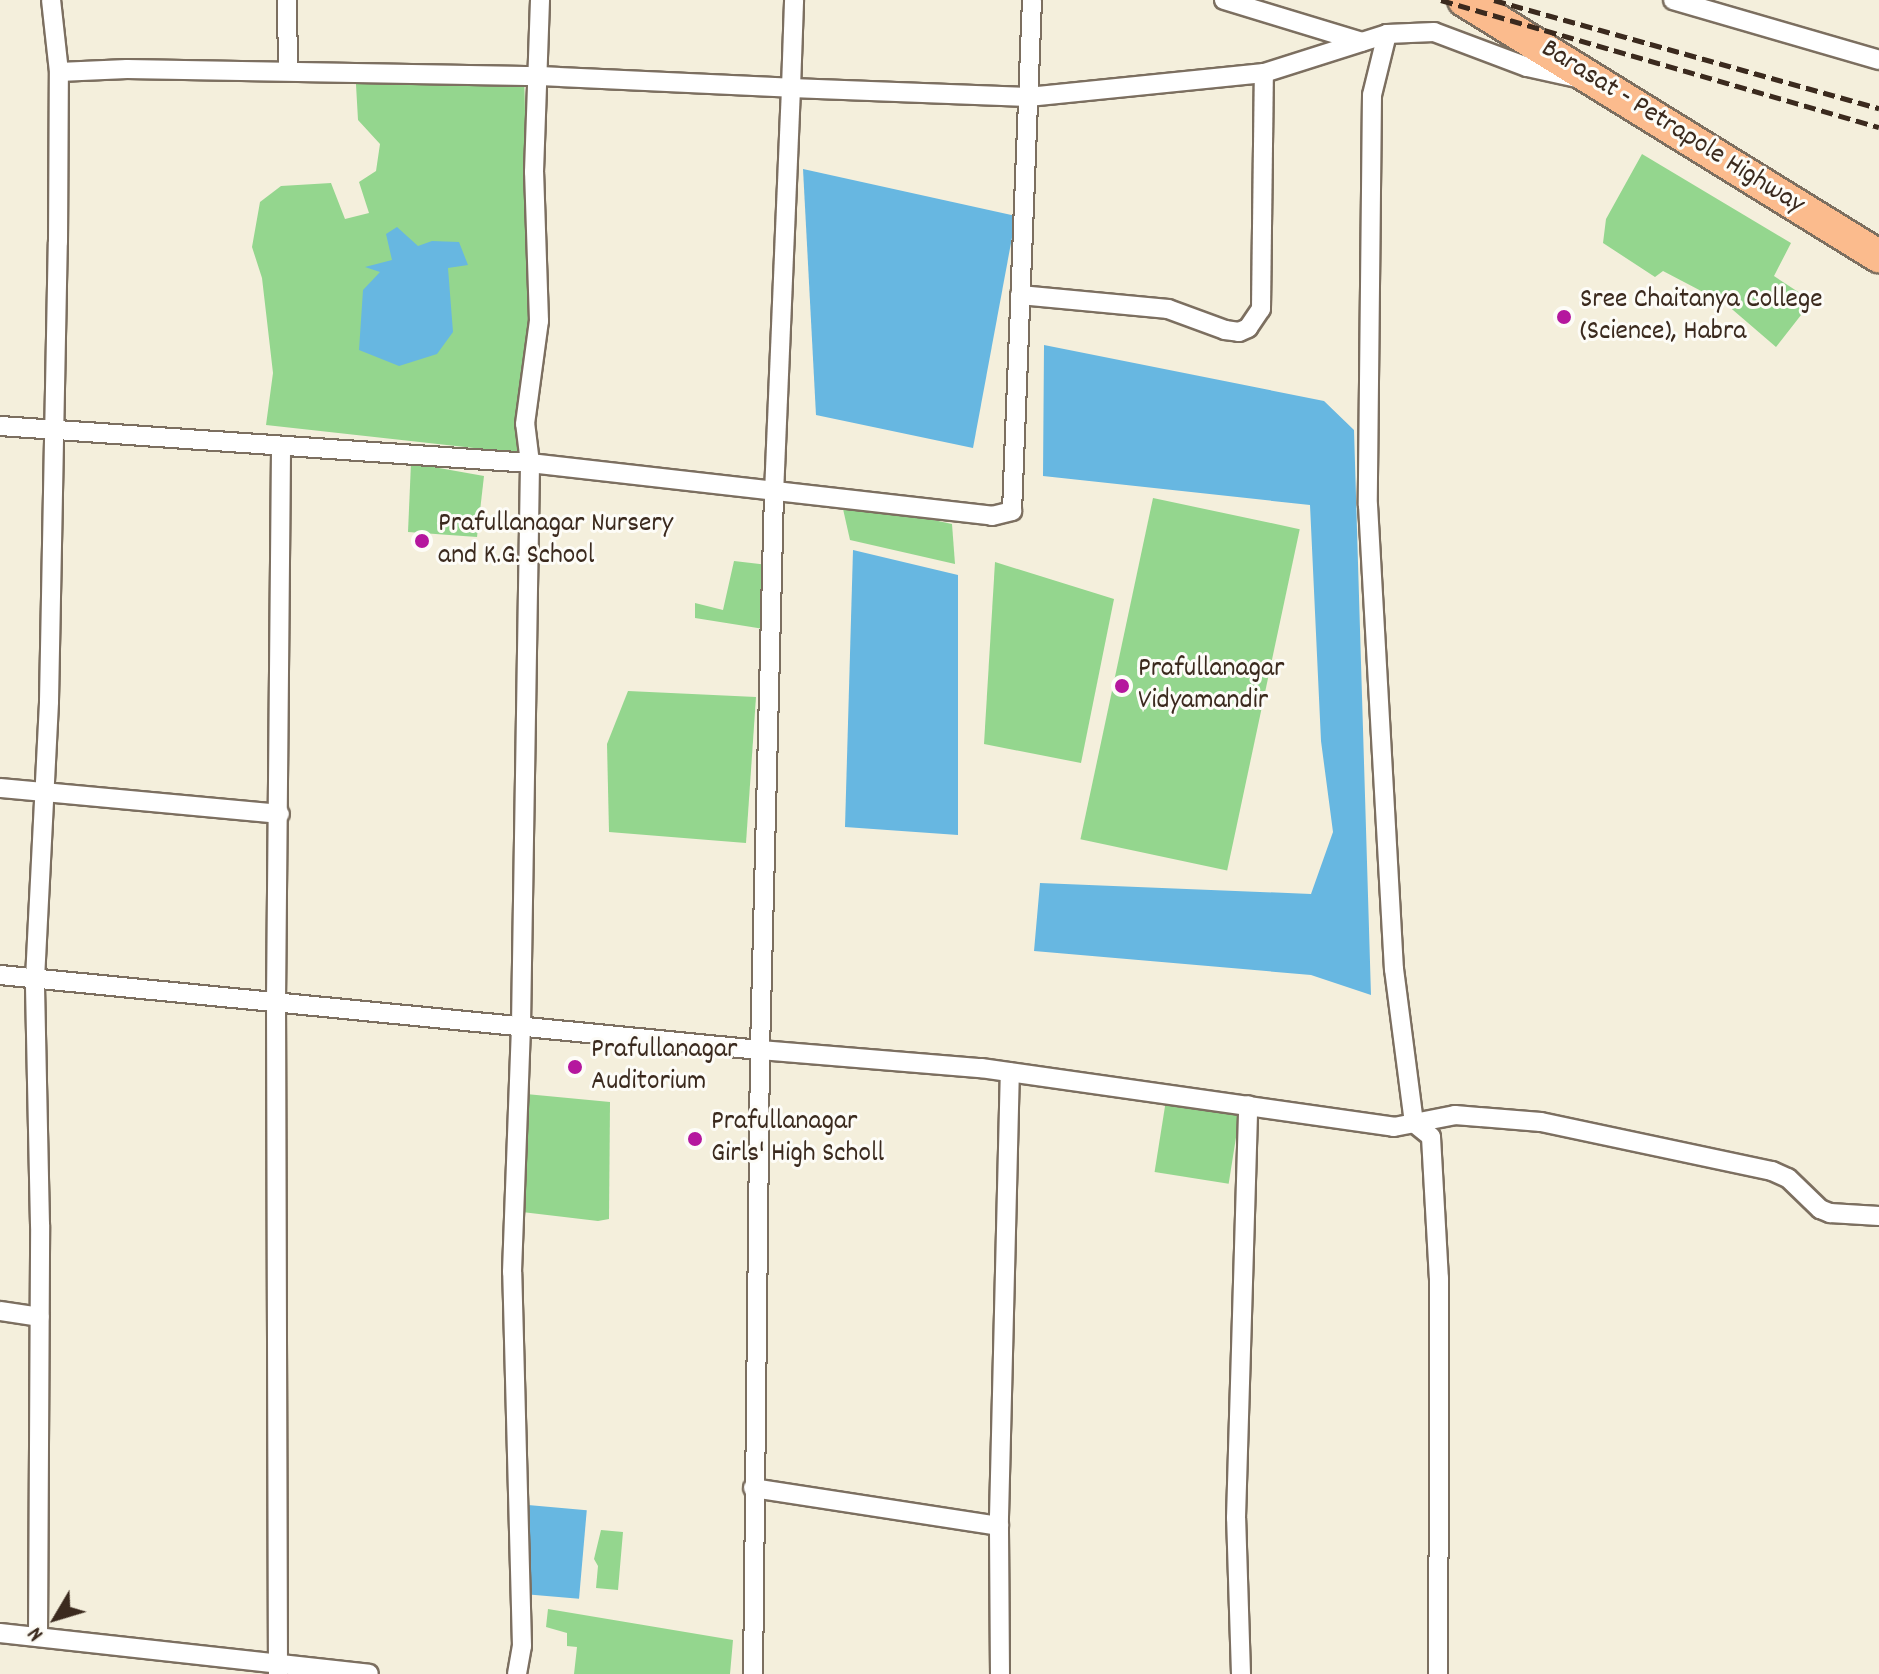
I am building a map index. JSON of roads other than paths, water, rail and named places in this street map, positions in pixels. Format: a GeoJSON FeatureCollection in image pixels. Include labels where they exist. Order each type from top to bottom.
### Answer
{"type":"FeatureCollection","features":[{"type":"Feature","properties":{"kind":"highway","name":"Barasat - Petrapole Highway"},"geometry":{"type":"LineString","coordinates":[[1464,0],[1879,256]]}},
{"type":"Feature","properties":{"kind":"street"},"geometry":{"type":"LineString","coordinates":[[38,1637],[40,1317],[35,979],[44,792],[54,429],[59,72],[51,0]]}},
{"type":"Feature","properties":{"kind":"street"},"geometry":{"type":"LineString","coordinates":[[287,0],[288,71]]}},
{"type":"Feature","properties":{"kind":"street"},"geometry":{"type":"LineString","coordinates":[[517,1674],[522,1646],[512,1272],[521,1025],[530,463],[525,424],[539,321],[534,172],[540,76],[540,0]]}},
{"type":"Feature","properties":{"kind":"street"},"geometry":{"type":"LineString","coordinates":[[753,1674],[760,1050],[774,493],[794,0]]}},
{"type":"Feature","properties":{"kind":"street"},"geometry":{"type":"LineString","coordinates":[[0,426],[530,463],[992,516],[1012,511],[1032,0]]}},
{"type":"Feature","properties":{"kind":"street"},"geometry":{"type":"LineString","coordinates":[[1224,0],[1362,42]]}},
{"type":"Feature","properties":{"kind":"street"},"geometry":{"type":"LineString","coordinates":[[1673,0],[1879,60]]}},
{"type":"Feature","properties":{"kind":"street"},"geometry":{"type":"LineString","coordinates":[[59,72],[127,69],[540,76],[1028,97],[1264,73],[1387,34],[1448,34],[1527,67],[1600,82]]}},
{"type":"Feature","properties":{"kind":"street"},"geometry":{"type":"LineString","coordinates":[[1387,34],[1372,95],[1368,505],[1394,969],[1414,1123],[1431,1137],[1439,1278],[1438,1674]]}},
{"type":"Feature","properties":{"kind":"street"},"geometry":{"type":"LineString","coordinates":[[1020,295],[1168,309],[1225,330],[1239,332],[1248,328],[1256,320],[1262,301],[1264,73]]}},
{"type":"Feature","properties":{"kind":"street"},"geometry":{"type":"LineString","coordinates":[[278,1669],[276,1002],[281,446]]}},
{"type":"Feature","properties":{"kind":"street"},"geometry":{"type":"LineString","coordinates":[[0,788],[280,814]]}},
{"type":"Feature","properties":{"kind":"street"},"geometry":{"type":"LineString","coordinates":[[0,975],[1010,1072],[1394,1127],[1455,1115],[1541,1122],[1772,1171],[1788,1178],[1820,1209],[1830,1213],[1879,1216]]}},
{"type":"Feature","properties":{"kind":"street"},"geometry":{"type":"LineString","coordinates":[[1000,1674],[999,1526],[1010,1072]]}},
{"type":"Feature","properties":{"kind":"street"},"geometry":{"type":"LineString","coordinates":[[1241,1674],[1236,1518],[1248,1105]]}},
{"type":"Feature","properties":{"kind":"street"},"geometry":{"type":"LineString","coordinates":[[0,1311],[40,1317]]}},
{"type":"Feature","properties":{"kind":"street"},"geometry":{"type":"LineString","coordinates":[[753,1488],[999,1526]]}},
{"type":"Feature","properties":{"kind":"street"},"geometry":{"type":"LineString","coordinates":[[0,1633],[278,1669],[369,1674]]}},
{"type":"Feature","properties":{"kind":"water"},"geometry":{"type":"Polygon","coordinates":[[[803,169],[1016,216],[973,448],[816,415],[803,169]]]}},
{"type":"Feature","properties":{"kind":"water"},"geometry":{"type":"Polygon","coordinates":[[[397,227],[418,246],[432,241],[459,242],[468,265],[448,268],[453,332],[437,354],[399,366],[359,350],[363,290],[380,272],[365,267],[392,260],[386,234],[397,227]]]}},
{"type":"Feature","properties":{"kind":"water"},"geometry":{"type":"Polygon","coordinates":[[[1044,345],[1324,401],[1354,430],[1371,995],[1311,975],[1034,951],[1040,883],[1311,894],[1333,832],[1321,741],[1310,505],[1043,476],[1044,345]]]}},
{"type":"Feature","properties":{"kind":"water"},"geometry":{"type":"Polygon","coordinates":[[[853,550],[958,575],[958,835],[845,827],[853,550]]]}},
{"type":"Feature","properties":{"kind":"water"},"geometry":{"type":"Polygon","coordinates":[[[528,1505],[587,1510],[579,1599],[520,1594],[528,1505]]]}},
{"type":"Feature","properties":{"kind":"railway"},"geometry":{"type":"LineString","coordinates":[[1441,0],[1879,127]]}},
{"type":"Feature","properties":{"kind":"railway"},"geometry":{"type":"LineString","coordinates":[[1494,0],[1879,108]]}},
{"type":"Feature","properties":{"kind":"place","name":"Sree Chaitanya College (Science), Habra"},"geometry":{"type":"Point","coordinates":[1564,317]}},
{"type":"Feature","properties":{"kind":"place","name":"Prafullanagar Nursery and K.G. School"},"geometry":{"type":"Point","coordinates":[422,541]}},
{"type":"Feature","properties":{"kind":"place","name":"Prafullanagar Vidyamandir"},"geometry":{"type":"Point","coordinates":[1122,686]}},
{"type":"Feature","properties":{"kind":"place","name":"Prafullanagar Auditorium"},"geometry":{"type":"Point","coordinates":[575,1067]}},
{"type":"Feature","properties":{"kind":"place","name":"Prafullanagar Girls' High Scholl"},"geometry":{"type":"Point","coordinates":[695,1139]}}]}
